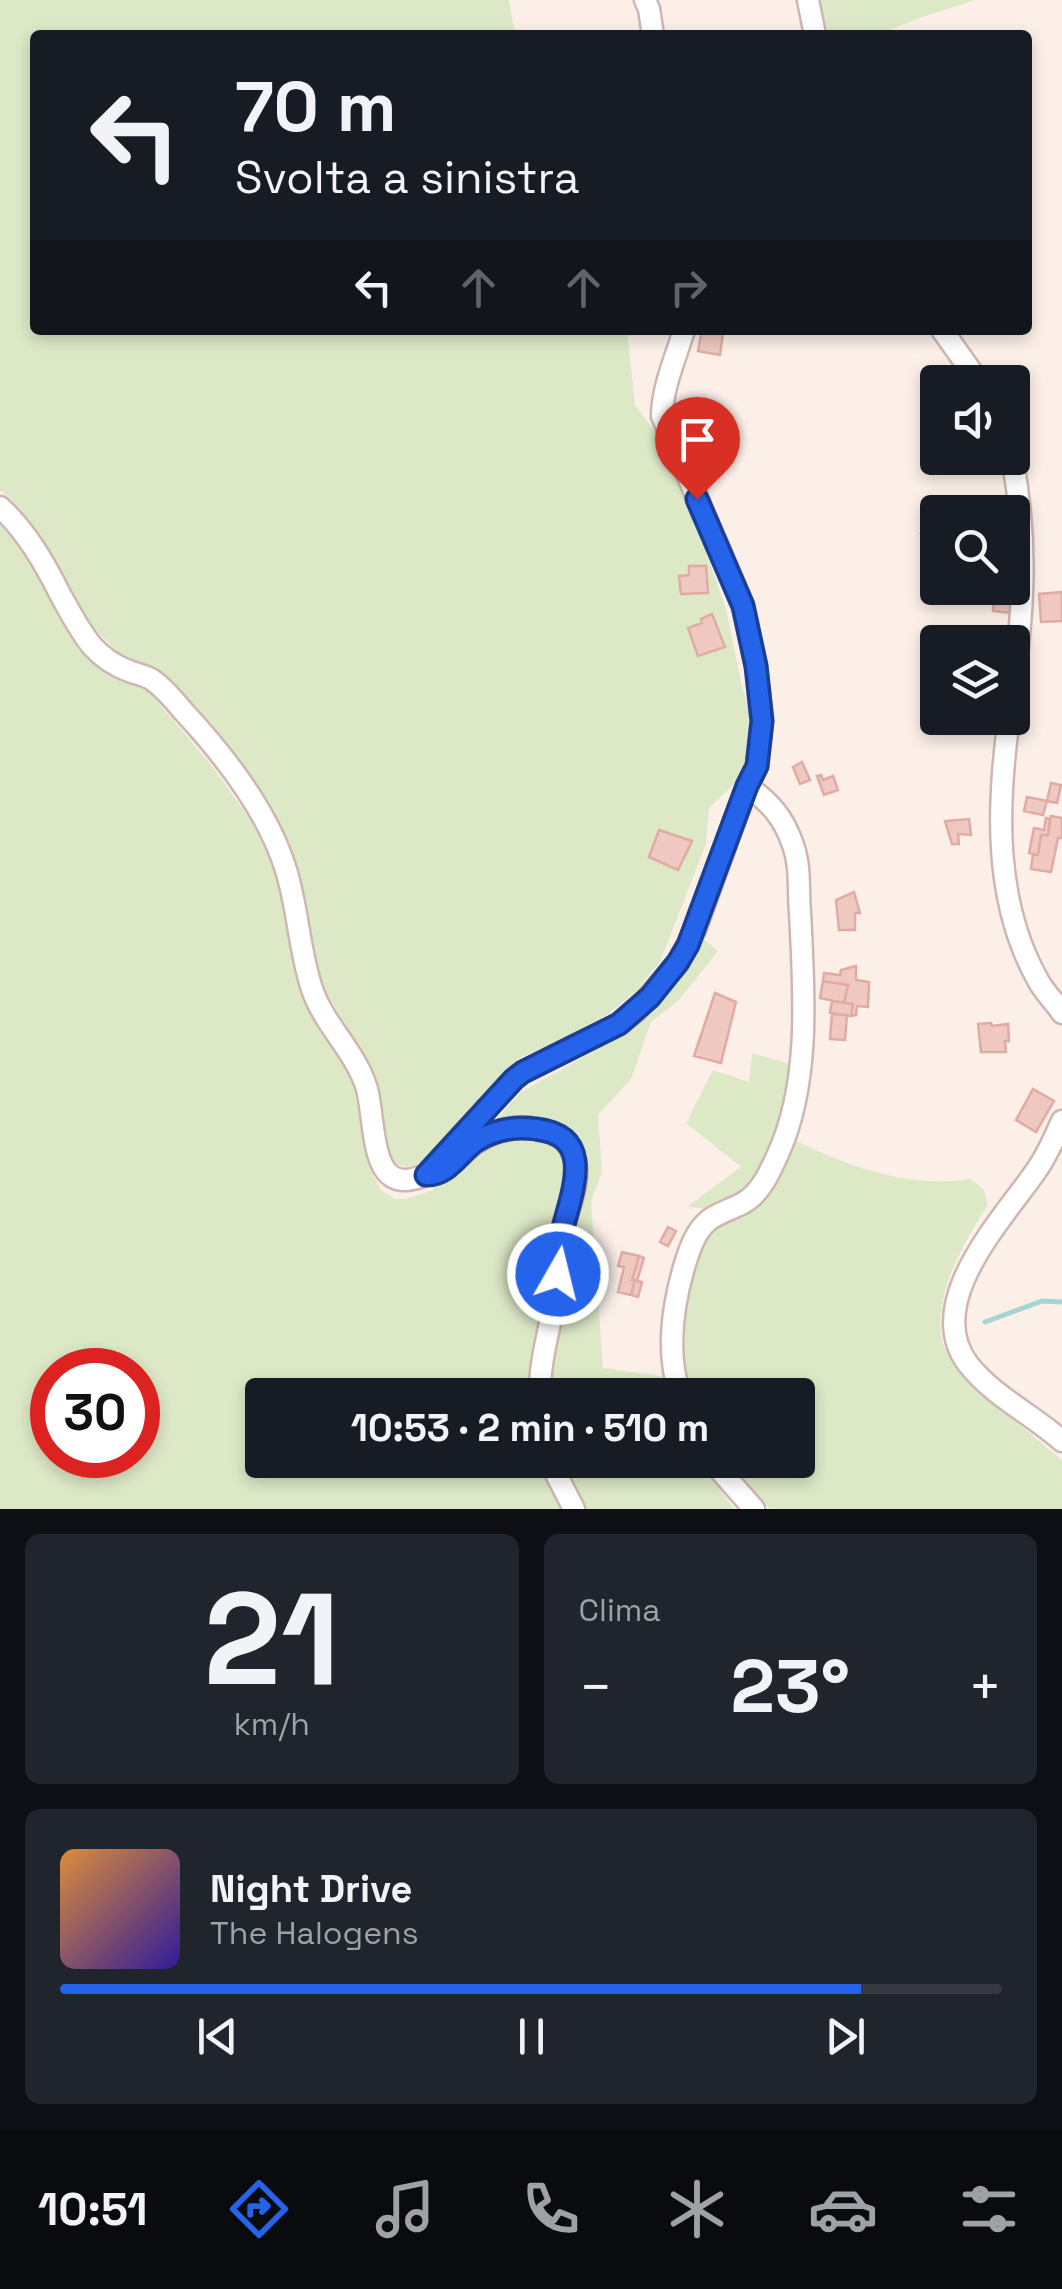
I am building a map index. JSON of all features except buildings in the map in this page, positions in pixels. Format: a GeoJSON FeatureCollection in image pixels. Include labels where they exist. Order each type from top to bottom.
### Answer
{"type":"FeatureCollection","features":[{"type":"Feature","properties":{"kind":"street"},"geometry":{"type":"LineString","coordinates":[[645,0],[652,30]]}},
{"type":"Feature","properties":{"kind":"street"},"geometry":{"type":"LineString","coordinates":[[808,0],[814,30]]}},
{"type":"Feature","properties":{"kind":"street"},"geometry":{"type":"LineString","coordinates":[[426,1175],[514,1079],[619,1024],[650,997],[688,945],[757,766],[762,721],[756,666],[743,606],[662,416],[683,335]]}},
{"type":"Feature","properties":{"kind":"street"},"geometry":{"type":"LineString","coordinates":[[946,335],[967,365]]}},
{"type":"Feature","properties":{"kind":"street"},"geometry":{"type":"LineString","coordinates":[[1014,475],[1023,544],[1022,625]]}},
{"type":"Feature","properties":{"kind":"street"},"geometry":{"type":"LineString","coordinates":[[0,506],[35,549],[82,634],[110,662],[150,678],[169,695],[233,772],[262,816],[285,866],[312,990],[362,1078],[386,1172],[400,1180],[438,1174],[473,1143],[504,1130],[554,1132],[566,1141],[576,1164],[574,1192],[564,1228],[542,1378]]}},
{"type":"Feature","properties":{"kind":"street"},"geometry":{"type":"LineString","coordinates":[[1007,735],[1001,845],[1017,935],[1037,979],[1062,1013]]}},
{"type":"Feature","properties":{"kind":"street"},"geometry":{"type":"LineString","coordinates":[[676,1378],[674,1304],[690,1248],[709,1220],[748,1200],[762,1185],[786,1134],[801,1069],[802,961],[794,846],[783,820],[769,802],[747,786]]}},
{"type":"Feature","properties":{"kind":"street"},"geometry":{"type":"LineString","coordinates":[[1062,1121],[1038,1168],[972,1261],[961,1287],[955,1322],[958,1343],[968,1364],[991,1388],[1042,1422],[1062,1441]]}},
{"type":"Feature","properties":{"kind":"street"},"geometry":{"type":"LineString","coordinates":[[558,1478],[574,1509]]}},
{"type":"Feature","properties":{"kind":"street"},"geometry":{"type":"LineString","coordinates":[[727,1478],[754,1509]]}},
{"type":"Feature","properties":{"kind":"green space"},"geometry":{"type":"Polygon","coordinates":[[[0,0],[509,0],[516,30],[30,30],[30,335],[628,335],[635,405],[659,437],[701,537],[726,609],[742,687],[753,718],[750,750],[735,783],[709,808],[706,844],[660,962],[634,993],[608,1014],[519,1058],[421,1163],[408,1167],[395,1164],[388,1152],[370,1069],[323,986],[295,866],[271,809],[215,732],[157,669],[119,653],[93,628],[30,523],[0,490],[0,0]]]}},
{"type":"Feature","properties":{"kind":"green space"},"geometry":{"type":"Polygon","coordinates":[[[818,0],[975,0],[890,30],[826,30],[818,0]]]}},
{"type":"Feature","properties":{"kind":"green space"},"geometry":{"type":"Polygon","coordinates":[[[0,525],[23,550],[78,649],[110,677],[147,690],[208,761],[259,831],[282,897],[304,998],[358,1090],[372,1173],[381,1190],[395,1199],[433,1190],[521,1092],[600,1048],[643,1012],[702,938],[718,951],[679,1000],[651,1022],[631,1079],[598,1115],[602,1172],[591,1201],[603,1368],[662,1378],[245,1378],[245,1478],[712,1478],[734,1509],[0,1509],[0,525]]]}},
{"type":"Feature","properties":{"kind":"green space"},"geometry":{"type":"Polygon","coordinates":[[[752,1053],[790,1064],[776,1131],[822,1153],[894,1177],[970,1179],[984,1190],[988,1205],[969,1235],[946,1287],[940,1323],[942,1341],[948,1354],[976,1386],[1062,1460],[1062,1509],[770,1509],[742,1478],[815,1478],[815,1378],[688,1378],[685,1364],[686,1300],[711,1210],[688,1206],[741,1167],[686,1123],[713,1070],[749,1082],[752,1053]]]}},
{"type":"Feature","properties":{"kind":"waterway"},"geometry":{"type":"LineString","coordinates":[[985,1322],[1042,1301],[1062,1302]]}},
{"type":"Feature","properties":{"kind":"route"},"geometry":{"type":"LineString","coordinates":[[558,1274],[576,1164],[561,1136],[539,1129],[504,1130],[473,1143],[442,1172],[426,1175],[514,1079],[619,1024],[636,1011],[678,962],[695,930],[757,766],[762,721],[756,666],[743,606],[697,499]]}}]}
